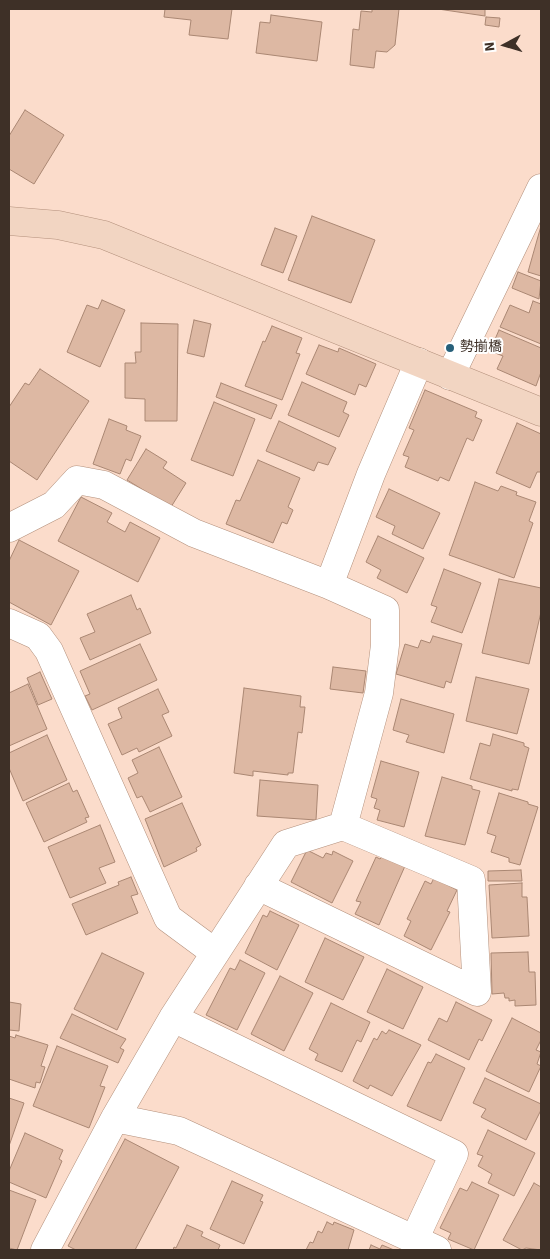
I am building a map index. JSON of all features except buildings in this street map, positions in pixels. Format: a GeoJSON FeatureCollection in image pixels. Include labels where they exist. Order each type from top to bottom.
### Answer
{"type":"FeatureCollection","features":[{"type":"Feature","properties":{"kind":"street"},"geometry":{"type":"LineString","coordinates":[[450,376],[541,188]]}},
{"type":"Feature","properties":{"kind":"street"},"geometry":{"type":"LineString","coordinates":[[9,221],[58,225],[104,235],[541,412]]}},
{"type":"Feature","properties":{"kind":"street"},"geometry":{"type":"LineString","coordinates":[[329,585],[371,474],[419,362]]}},
{"type":"Feature","properties":{"kind":"street"},"geometry":{"type":"LineString","coordinates":[[9,528],[54,505],[78,480],[104,485],[194,533],[329,585],[386,610],[379,693],[343,826]]}},
{"type":"Feature","properties":{"kind":"street"},"geometry":{"type":"LineString","coordinates":[[9,623],[38,636],[48,651],[168,918],[214,952]]}},
{"type":"Feature","properties":{"kind":"street"},"geometry":{"type":"LineString","coordinates":[[45,1250],[115,1118],[173,1018],[214,952],[258,886],[286,844],[343,826],[471,880],[477,992],[258,886]]}},
{"type":"Feature","properties":{"kind":"street"},"geometry":{"type":"LineString","coordinates":[[115,1118],[179,1131],[425,1245],[454,1154],[173,1018]]}},
{"type":"Feature","properties":{"kind":"place","name":"勢揃橋"},"geometry":{"type":"Point","coordinates":[450,348]}}]}
